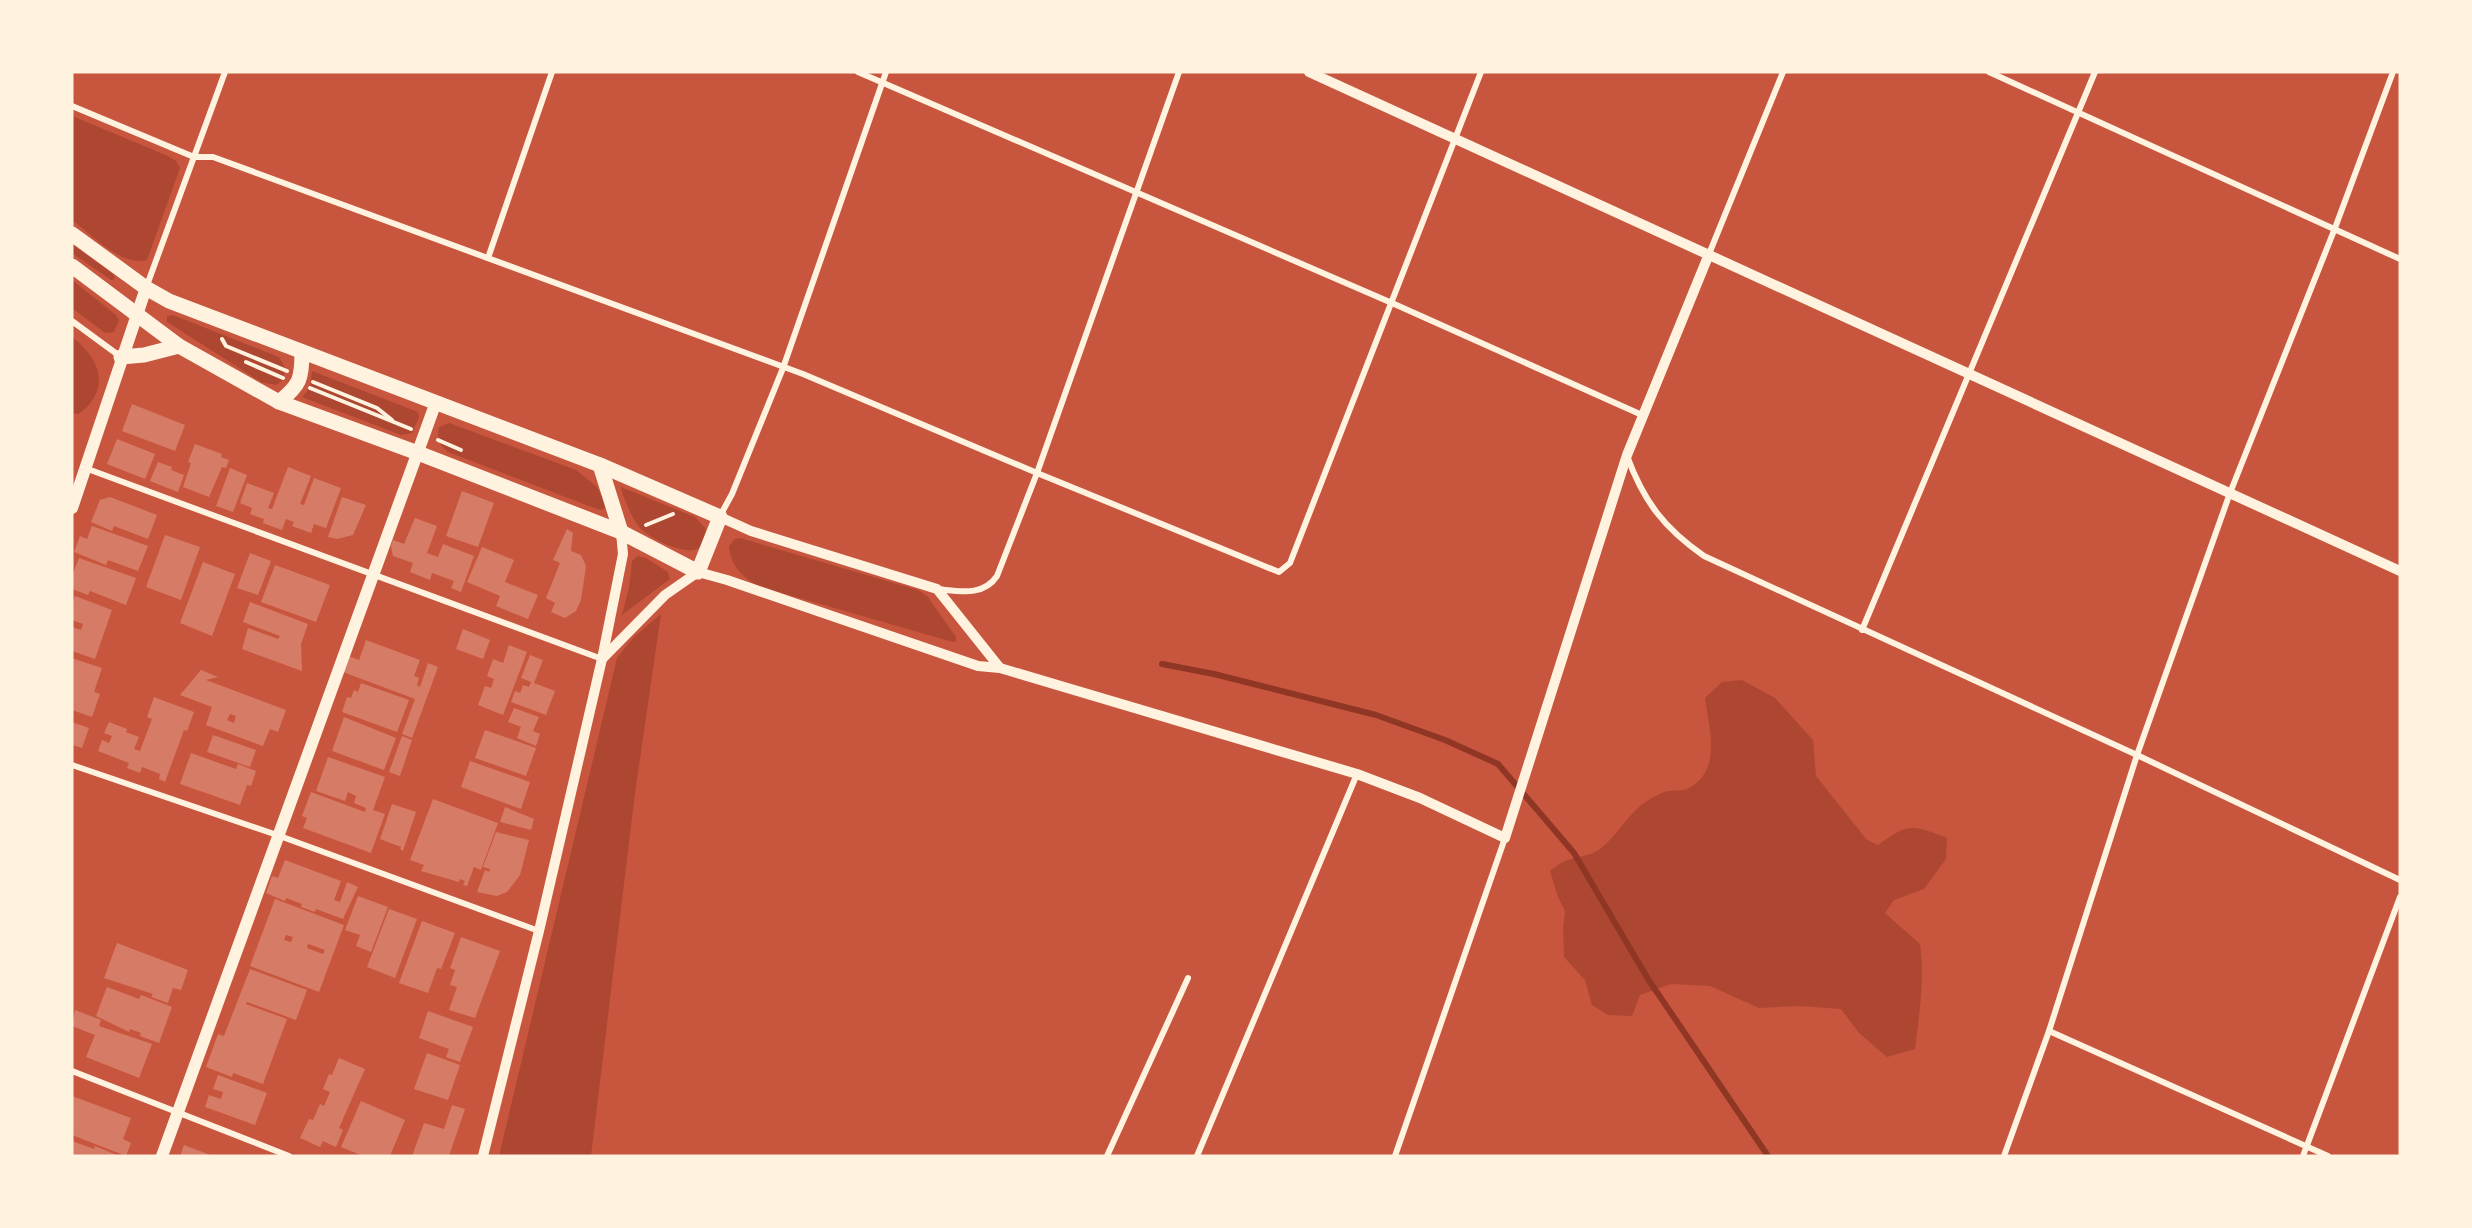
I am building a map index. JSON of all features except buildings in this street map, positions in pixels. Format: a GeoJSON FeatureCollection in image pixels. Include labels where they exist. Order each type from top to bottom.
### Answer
{"type":"FeatureCollection","features":[{"type":"Feature","properties":{"kind":"main road"},"geometry":{"type":"LineString","coordinates":[[72,234],[146,288],[170,301],[600,465],[720,517],[698,572],[621,532],[279,402],[179,346],[72,266]]}},
{"type":"Feature","properties":{"kind":"main road"},"geometry":{"type":"LineString","coordinates":[[72,508],[146,288]]}},
{"type":"Feature","properties":{"kind":"main road"},"geometry":{"type":"LineString","coordinates":[[121,357],[144,355],[179,346]]}},
{"type":"Feature","properties":{"kind":"main road"},"geometry":{"type":"LineString","coordinates":[[279,402],[302,377],[302,352]]}},
{"type":"Feature","properties":{"kind":"main road"},"geometry":{"type":"LineString","coordinates":[[162,1156],[436,402]]}},
{"type":"Feature","properties":{"kind":"main road"},"geometry":{"type":"LineString","coordinates":[[600,465],[621,532]]}},
{"type":"Feature","properties":{"kind":"street"},"geometry":{"type":"LineString","coordinates":[[146,288],[225,72]]}},
{"type":"Feature","properties":{"kind":"street"},"geometry":{"type":"LineString","coordinates":[[488,258],[552,72]]}},
{"type":"Feature","properties":{"kind":"street"},"geometry":{"type":"LineString","coordinates":[[858,72],[1392,303],[1642,415]]}},
{"type":"Feature","properties":{"kind":"street"},"geometry":{"type":"LineString","coordinates":[[886,72],[783,368],[732,494],[720,517],[751,531],[937,589],[972,591],[984,589],[992,584],[997,576],[1179,72]]}},
{"type":"Feature","properties":{"kind":"street"},"geometry":{"type":"LineString","coordinates":[[1309,72],[1456,137],[2400,571]]}},
{"type":"Feature","properties":{"kind":"street"},"geometry":{"type":"LineString","coordinates":[[72,106],[194,157],[213,157],[803,374],[1036,473],[1279,572],[1290,563],[1481,72]]}},
{"type":"Feature","properties":{"kind":"street"},"geometry":{"type":"LineString","coordinates":[[1395,1156],[1531,760],[1627,455],[1783,72]]}},
{"type":"Feature","properties":{"kind":"street"},"geometry":{"type":"LineString","coordinates":[[1989,72],[2400,259]]}},
{"type":"Feature","properties":{"kind":"street"},"geometry":{"type":"LineString","coordinates":[[1862,630],[2095,72]]}},
{"type":"Feature","properties":{"kind":"street"},"geometry":{"type":"LineString","coordinates":[[2004,1156],[2049,1031],[2137,755],[2230,493],[2335,228],[2393,72]]}},
{"type":"Feature","properties":{"kind":"street"},"geometry":{"type":"LineString","coordinates":[[72,321],[121,357]]}},
{"type":"Feature","properties":{"kind":"street"},"geometry":{"type":"LineString","coordinates":[[1627,455],[1646,498],[1662,521],[1704,556],[2137,755],[2400,880]]}},
{"type":"Feature","properties":{"kind":"street"},"geometry":{"type":"LineString","coordinates":[[85,468],[602,659]]}},
{"type":"Feature","properties":{"kind":"street"},"geometry":{"type":"LineString","coordinates":[[483,1156],[539,931],[602,659],[623,554],[621,532]]}},
{"type":"Feature","properties":{"kind":"street"},"geometry":{"type":"LineString","coordinates":[[602,659],[665,595],[698,572],[728,580],[978,666],[1000,668],[1357,774],[1420,798],[1505,838]]}},
{"type":"Feature","properties":{"kind":"street"},"geometry":{"type":"LineString","coordinates":[[937,589],[1000,668]]}},
{"type":"Feature","properties":{"kind":"street"},"geometry":{"type":"LineString","coordinates":[[72,765],[277,835],[539,931]]}},
{"type":"Feature","properties":{"kind":"street"},"geometry":{"type":"LineString","coordinates":[[1197,1156],[1357,774]]}},
{"type":"Feature","properties":{"kind":"street"},"geometry":{"type":"LineString","coordinates":[[2302,1156],[2400,897]]}},
{"type":"Feature","properties":{"kind":"street"},"geometry":{"type":"LineString","coordinates":[[1107,1156],[1188,978]]}},
{"type":"Feature","properties":{"kind":"street"},"geometry":{"type":"LineString","coordinates":[[2049,1031],[2328,1156]]}},
{"type":"Feature","properties":{"kind":"street"},"geometry":{"type":"LineString","coordinates":[[72,1071],[289,1156]]}},
{"type":"Feature","properties":{"kind":"shaded area"},"geometry":{"type":"Polygon","coordinates":[[[72,116],[168,156],[176,161],[180,168],[147,260],[127,259],[117,254],[72,220],[72,116]]]}},
{"type":"Feature","properties":{"kind":"shaded area"},"geometry":{"type":"Polygon","coordinates":[[[72,244],[114,275],[115,279],[111,280],[72,253],[72,244]]]}},
{"type":"Feature","properties":{"kind":"shaded area"},"geometry":{"type":"Polygon","coordinates":[[[72,280],[116,315],[119,320],[114,332],[105,333],[72,308],[72,280]]]}},
{"type":"Feature","properties":{"kind":"shaded area"},"geometry":{"type":"Polygon","coordinates":[[[173,315],[279,357],[285,368],[283,380],[276,385],[261,382],[167,322],[167,316],[173,315]]]}},
{"type":"Feature","properties":{"kind":"shaded area"},"geometry":{"type":"Polygon","coordinates":[[[72,337],[90,355],[98,374],[95,395],[79,414],[72,413],[72,337]]]}},
{"type":"Feature","properties":{"kind":"shaded area"},"geometry":{"type":"Polygon","coordinates":[[[312,371],[418,412],[419,417],[412,433],[401,435],[302,397],[310,388],[312,371]]]}},
{"type":"Feature","properties":{"kind":"shaded area"},"geometry":{"type":"Polygon","coordinates":[[[449,423],[576,470],[596,486],[606,504],[605,508],[601,510],[589,506],[448,452],[441,444],[438,435],[439,427],[449,423]]]}},
{"type":"Feature","properties":{"kind":"shaded area"},"geometry":{"type":"Polygon","coordinates":[[[621,487],[695,517],[705,528],[705,540],[700,547],[692,550],[670,546],[649,535],[642,530],[630,513],[621,487]]]}},
{"type":"Feature","properties":{"kind":"shaded area"},"geometry":{"type":"Polygon","coordinates":[[[740,538],[918,590],[927,596],[956,637],[956,641],[758,586],[742,574],[732,559],[729,546],[735,539],[740,538]]]}},
{"type":"Feature","properties":{"kind":"shaded area"},"geometry":{"type":"Polygon","coordinates":[[[638,556],[646,558],[668,572],[670,579],[622,615],[629,588],[632,561],[638,556]]]}},
{"type":"Feature","properties":{"kind":"shaded area"},"geometry":{"type":"Polygon","coordinates":[[[661,614],[635,793],[591,1156],[499,1156],[617,658],[634,637],[661,614]]]}},
{"type":"Feature","properties":{"kind":"shaded area"},"geometry":{"type":"Polygon","coordinates":[[[1742,680],[1775,698],[1813,740],[1816,776],[1867,840],[1878,845],[1904,829],[1911,828],[1926,830],[1947,838],[1946,859],[1924,889],[1894,900],[1885,913],[1920,944],[1922,983],[1915,1049],[1887,1057],[1859,1033],[1841,1009],[1799,1006],[1759,1008],[1710,986],[1671,984],[1640,995],[1632,1016],[1608,1015],[1592,1005],[1585,980],[1564,957],[1565,911],[1550,871],[1570,859],[1588,855],[1600,849],[1632,813],[1650,799],[1666,792],[1687,789],[1698,781],[1706,772],[1710,761],[1711,736],[1705,698],[1722,682],[1742,680]]]}},
{"type":"Feature","properties":{"kind":"waterway"},"geometry":{"type":"LineString","coordinates":[[1162,664],[1214,674],[1376,715],[1445,740],[1498,764],[1574,853],[1648,979],[1768,1156]]}}]}
